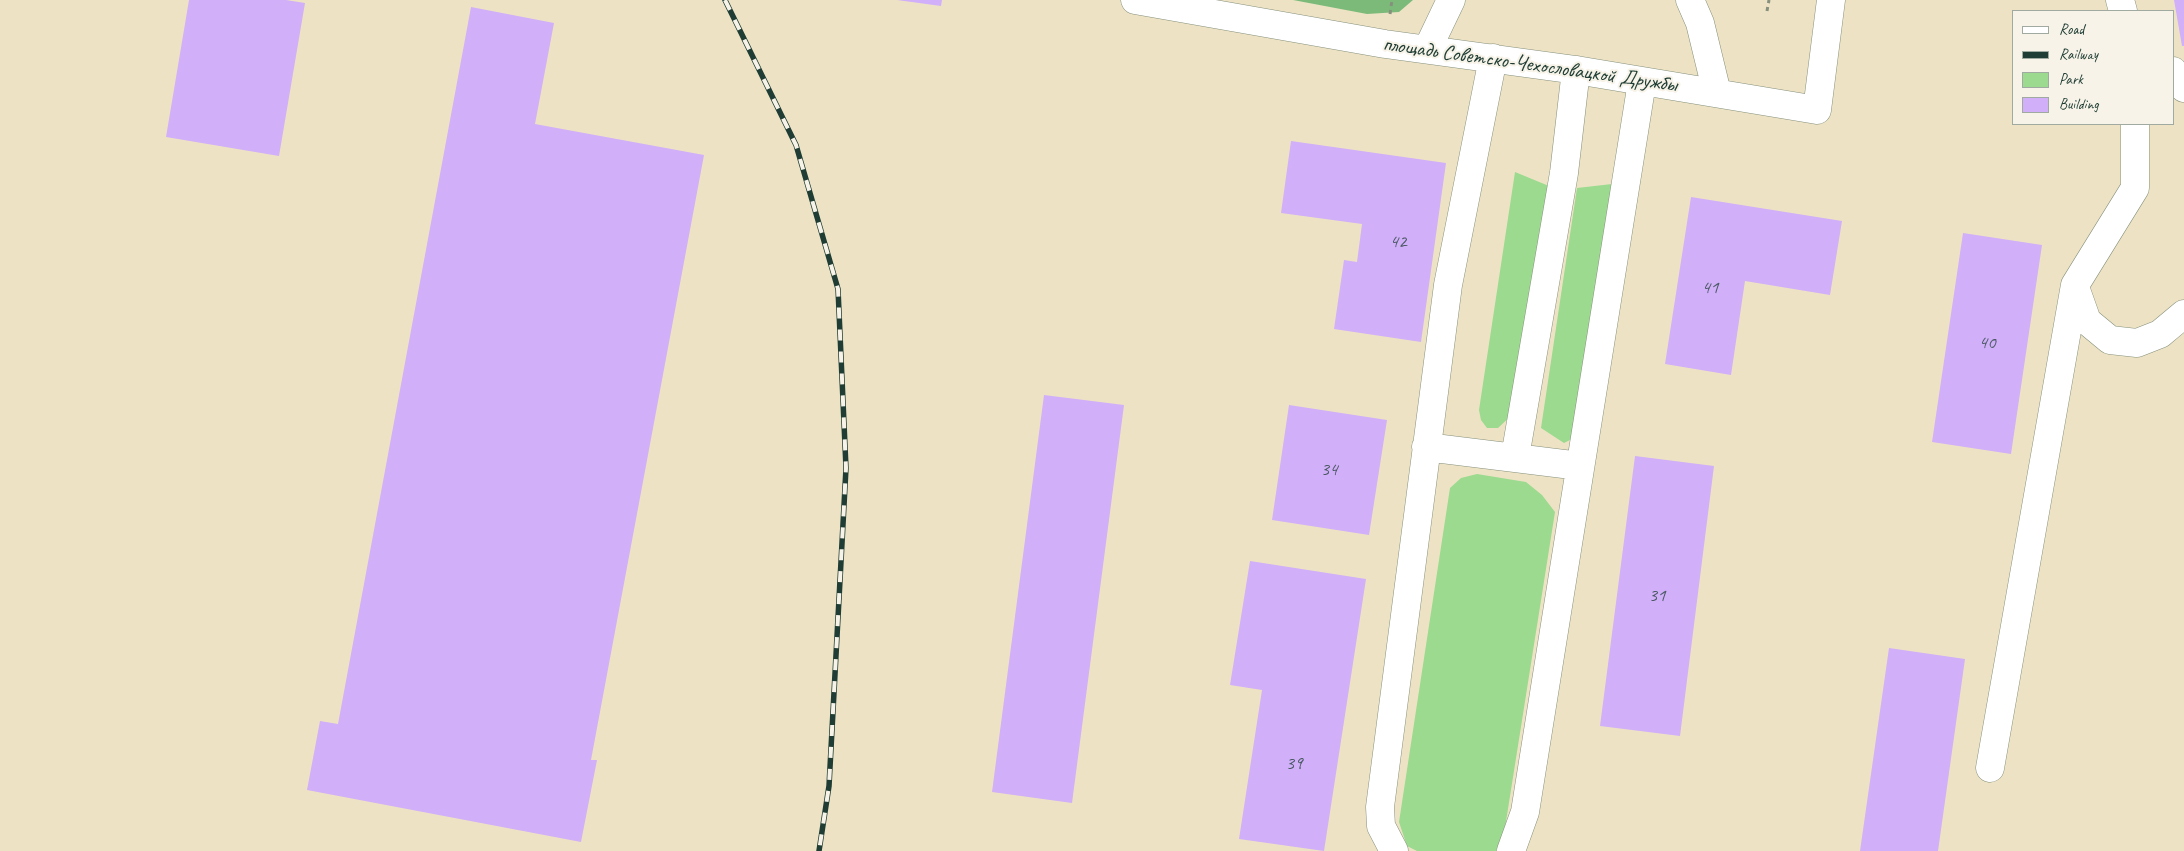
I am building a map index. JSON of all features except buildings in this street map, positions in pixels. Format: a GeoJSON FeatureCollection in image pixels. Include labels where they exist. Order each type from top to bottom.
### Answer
{"type":"FeatureCollection","features":[{"type":"Feature","properties":{"kind":"lane","name":"площадь Советско-Чехословацкой Дружбы"},"geometry":{"type":"LineString","coordinates":[[1134,0],[1385,44],[1428,48],[1576,70],[1817,110],[1831,0]]}},
{"type":"Feature","properties":{"kind":"lane"},"geometry":{"type":"LineString","coordinates":[[1428,48],[1452,0]]}},
{"type":"Feature","properties":{"kind":"lane"},"geometry":{"type":"LineString","coordinates":[[1690,0],[1700,23],[1717,93]]}},
{"type":"Feature","properties":{"kind":"lane"},"geometry":{"type":"LineString","coordinates":[[1394,851],[1381,826],[1380,807],[1448,285],[1493,58]]}},
{"type":"Feature","properties":{"kind":"lane"},"geometry":{"type":"LineString","coordinates":[[1515,457],[1564,173],[1576,70]]}},
{"type":"Feature","properties":{"kind":"lane"},"geometry":{"type":"LineString","coordinates":[[2174,73],[2184,88]]}},
{"type":"Feature","properties":{"kind":"lane"},"geometry":{"type":"LineString","coordinates":[[1510,851],[1525,812],[1642,82]]}},
{"type":"Feature","properties":{"kind":"lane"},"geometry":{"type":"LineString","coordinates":[[1990,768],[2075,286],[2135,188],[2135,125]]}},
{"type":"Feature","properties":{"kind":"lane"},"geometry":{"type":"LineString","coordinates":[[2075,286],[2087,321],[2110,340],[2137,343],[2160,334],[2184,314]]}},
{"type":"Feature","properties":{"kind":"lane"},"geometry":{"type":"LineString","coordinates":[[1426,447],[1580,466]]}},
{"type":"Feature","properties":{"kind":"path"},"geometry":{"type":"LineString","coordinates":[[1767,11],[1769,0]]}},
{"type":"Feature","properties":{"kind":"green space"},"geometry":{"type":"Polygon","coordinates":[[[1293,0],[1413,0],[1399,12],[1367,14],[1293,0]]]}},
{"type":"Feature","properties":{"kind":"green space"},"geometry":{"type":"Polygon","coordinates":[[[1515,172],[1549,186],[1514,413],[1498,428],[1487,428],[1481,420],[1479,410],[1515,172]]]}},
{"type":"Feature","properties":{"kind":"green space"},"geometry":{"type":"Polygon","coordinates":[[[1612,184],[1576,437],[1564,443],[1541,428],[1577,188],[1612,184]]]}},
{"type":"Feature","properties":{"kind":"green space"},"geometry":{"type":"Polygon","coordinates":[[[1477,474],[1526,482],[1542,495],[1555,512],[1504,834],[1496,851],[1417,851],[1407,846],[1399,822],[1450,488],[1461,478],[1477,474]]]}},
{"type":"Feature","properties":{"kind":"railway"},"geometry":{"type":"LineString","coordinates":[[725,0],[796,145],[838,289],[846,468],[829,786],[819,851]]}}]}
